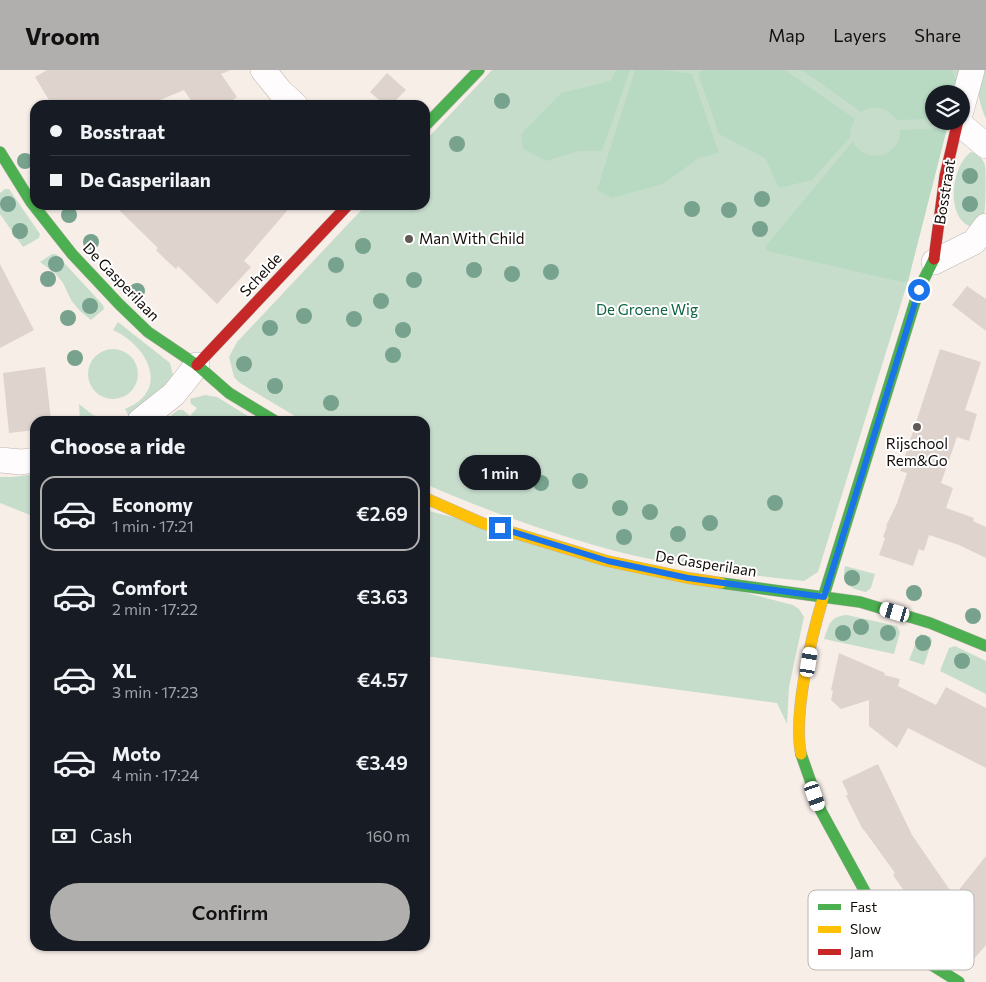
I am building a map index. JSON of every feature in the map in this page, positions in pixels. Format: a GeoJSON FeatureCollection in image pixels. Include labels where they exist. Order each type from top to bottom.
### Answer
{"type":"FeatureCollection","features":[{"type":"Feature","properties":{"kind":"street"},"geometry":{"type":"LineString","coordinates":[[263,70],[290,100]]}},
{"type":"Feature","properties":{"kind":"street"},"geometry":{"type":"LineString","coordinates":[[430,121],[479,70]]}},
{"type":"Feature","properties":{"kind":"street","name":"Bosstraat"},"geometry":{"type":"LineString","coordinates":[[968,85],[972,70]]}},
{"type":"Feature","properties":{"kind":"street"},"geometry":{"type":"LineString","coordinates":[[970,129],[986,146]]}},
{"type":"Feature","properties":{"kind":"street","name":"Bosstraat"},"geometry":{"type":"LineString","coordinates":[[865,890],[821,811],[800,752],[800,708],[814,628],[919,290],[934,262],[945,176],[956,130]]}},
{"type":"Feature","properties":{"kind":"street","name":"De Gasperilaan"},"geometry":{"type":"LineString","coordinates":[[0,152],[30,200]]}},
{"type":"Feature","properties":{"kind":"street","name":"De Gasperilaan"},"geometry":{"type":"LineString","coordinates":[[38,210],[79,261],[148,332],[197,365],[230,392],[267,416]]}},
{"type":"Feature","properties":{"kind":"street","name":"Schelde"},"geometry":{"type":"LineString","coordinates":[[197,365],[343,210]]}},
{"type":"Feature","properties":{"kind":"street"},"geometry":{"type":"LineString","coordinates":[[934,262],[974,242],[986,226]]}},
{"type":"Feature","properties":{"kind":"street"},"geometry":{"type":"LineString","coordinates":[[146,416],[174,394],[197,365]]}},
{"type":"Feature","properties":{"kind":"street"},"geometry":{"type":"LineString","coordinates":[[0,460],[30,461]]}},
{"type":"Feature","properties":{"kind":"street","name":"De Gasperilaan"},"geometry":{"type":"LineString","coordinates":[[430,500],[482,523],[608,561],[688,578],[860,602],[930,623],[986,646]]}},
{"type":"Feature","properties":{"kind":"street","name":"Bosstraat"},"geometry":{"type":"LineString","coordinates":[[940,970],[959,982]]}},
{"type":"Feature","properties":{"kind":"green space","name":"De Groene Wig"},"geometry":{"type":"Polygon","coordinates":[[[492,70],[963,70],[959,85],[925,85],[925,130],[947,130],[908,281],[818,572],[804,581],[665,562],[619,552],[521,522],[430,486],[430,416],[295,416],[240,383],[234,377],[229,357],[237,342],[361,210],[430,210],[430,136],[492,70]]]}},
{"type":"Feature","properties":{"kind":"green space"},"geometry":{"type":"Polygon","coordinates":[[[616,70],[630,70],[602,151],[579,151],[546,161],[523,149],[521,134],[561,93],[610,81],[616,70]]]}},
{"type":"Feature","properties":{"kind":"green space"},"geometry":{"type":"Polygon","coordinates":[[[635,70],[665,70],[692,74],[719,153],[699,158],[663,184],[612,198],[597,190],[635,70]]]}},
{"type":"Feature","properties":{"kind":"green space"},"geometry":{"type":"Polygon","coordinates":[[[703,70],[785,70],[855,119],[850,130],[851,136],[812,180],[779,188],[765,158],[719,134],[698,74],[703,70]]]}},
{"type":"Feature","properties":{"kind":"green space"},"geometry":{"type":"Polygon","coordinates":[[[802,70],[951,70],[959,85],[925,85],[925,119],[897,120],[880,108],[871,108],[861,112],[802,70]]]}},
{"type":"Feature","properties":{"kind":"green space"},"geometry":{"type":"Polygon","coordinates":[[[980,70],[986,70],[986,119],[979,95],[980,70]]]}},
{"type":"Feature","properties":{"kind":"green space"},"geometry":{"type":"Polygon","coordinates":[[[900,130],[946,130],[908,281],[902,282],[767,251],[765,247],[853,141],[858,149],[865,154],[881,155],[895,147],[899,139],[900,130]]]}},
{"type":"Feature","properties":{"kind":"green space"},"geometry":{"type":"Polygon","coordinates":[[[971,152],[976,153],[984,164],[985,210],[983,220],[980,223],[969,226],[961,220],[957,212],[954,190],[959,168],[964,158],[971,152]]]}},
{"type":"Feature","properties":{"kind":"green space"},"geometry":{"type":"Polygon","coordinates":[[[5,189],[9,189],[40,234],[39,238],[23,247],[0,214],[0,193],[5,189]]]}},
{"type":"Feature","properties":{"kind":"green space"},"geometry":{"type":"Polygon","coordinates":[[[52,254],[56,254],[103,305],[104,309],[91,320],[71,300],[63,283],[56,274],[40,262],[52,254]]]}},
{"type":"Feature","properties":{"kind":"green space"},"geometry":{"type":"Polygon","coordinates":[[[118,322],[170,363],[173,375],[172,382],[130,416],[125,409],[139,401],[147,391],[151,380],[149,368],[136,346],[113,330],[118,322]]]}},
{"type":"Feature","properties":{"kind":"green space"},"geometry":{"type":"Polygon","coordinates":[[[113,349],[127,353],[134,360],[138,374],[134,388],[127,395],[113,399],[99,395],[92,388],[88,374],[92,360],[99,353],[113,349]]]}},
{"type":"Feature","properties":{"kind":"green space"},"geometry":{"type":"Polygon","coordinates":[[[205,395],[217,397],[248,416],[190,416],[197,408],[191,404],[190,399],[205,395]]]}},
{"type":"Feature","properties":{"kind":"green space"},"geometry":{"type":"Polygon","coordinates":[[[79,404],[96,416],[80,416],[79,404]]]}},
{"type":"Feature","properties":{"kind":"green space"},"geometry":{"type":"Polygon","coordinates":[[[178,410],[183,410],[190,416],[170,416],[178,410]]]}},
{"type":"Feature","properties":{"kind":"green space"},"geometry":{"type":"Polygon","coordinates":[[[30,475],[30,515],[0,503],[0,477],[30,475]]]}},
{"type":"Feature","properties":{"kind":"green space"},"geometry":{"type":"Polygon","coordinates":[[[430,511],[793,605],[799,609],[804,617],[789,687],[787,724],[777,703],[430,657],[430,511]]]}},
{"type":"Feature","properties":{"kind":"green space"},"geometry":{"type":"Polygon","coordinates":[[[845,566],[875,574],[871,588],[866,592],[848,585],[844,577],[845,566]]]}},
{"type":"Feature","properties":{"kind":"green space"},"geometry":{"type":"Polygon","coordinates":[[[847,615],[897,626],[900,632],[894,654],[824,639],[831,622],[837,617],[847,615]]]}},
{"type":"Feature","properties":{"kind":"green space"},"geometry":{"type":"Polygon","coordinates":[[[921,634],[931,637],[932,641],[924,665],[909,660],[921,634]]]}},
{"type":"Feature","properties":{"kind":"green space"},"geometry":{"type":"Polygon","coordinates":[[[955,646],[986,661],[986,694],[940,671],[949,648],[955,646]]]}},
{"type":"Feature","properties":{"kind":"building"},"geometry":{"type":"Polygon","coordinates":[[[47,70],[231,70],[221,74],[237,97],[232,100],[191,100],[184,90],[160,100],[49,100],[35,77],[47,70]]]}},
{"type":"Feature","properties":{"kind":"building"},"geometry":{"type":"Polygon","coordinates":[[[387,73],[406,90],[396,100],[379,100],[370,92],[387,73]]]}},
{"type":"Feature","properties":{"kind":"building"},"geometry":{"type":"Polygon","coordinates":[[[119,210],[288,210],[244,261],[251,267],[217,304],[178,266],[176,269],[166,260],[156,250],[158,248],[119,210]]]}},
{"type":"Feature","properties":{"kind":"building"},"geometry":{"type":"Polygon","coordinates":[[[0,264],[34,330],[0,348],[0,264]]]}},
{"type":"Feature","properties":{"kind":"building"},"geometry":{"type":"Polygon","coordinates":[[[967,286],[986,299],[986,331],[952,305],[967,286]]]}},
{"type":"Feature","properties":{"kind":"building"},"geometry":{"type":"Polygon","coordinates":[[[940,349],[981,362],[965,410],[977,414],[969,441],[957,437],[941,483],[953,488],[946,508],[974,518],[973,521],[986,527],[986,558],[959,545],[929,535],[924,551],[919,549],[913,566],[879,555],[885,538],[883,537],[886,526],[897,503],[907,473],[900,471],[940,349]]]}},
{"type":"Feature","properties":{"kind":"building"},"geometry":{"type":"Polygon","coordinates":[[[45,367],[51,416],[30,416],[30,431],[9,433],[3,373],[45,367]]]}},
{"type":"Feature","properties":{"kind":"building"},"geometry":{"type":"Polygon","coordinates":[[[839,653],[885,673],[884,675],[900,679],[898,686],[936,705],[946,687],[986,708],[986,768],[908,728],[897,748],[869,726],[869,700],[841,709],[831,700],[833,691],[831,690],[839,653]]]}},
{"type":"Feature","properties":{"kind":"building"},"geometry":{"type":"Polygon","coordinates":[[[878,764],[912,835],[950,890],[903,890],[893,875],[895,873],[863,830],[846,796],[848,794],[842,781],[878,764]]]}},
{"type":"Feature","properties":{"kind":"building"},"geometry":{"type":"Polygon","coordinates":[[[986,856],[986,945],[974,959],[974,890],[959,890],[986,856]]]}},
{"type":"Feature","properties":{"kind":"traffic: fast"},"geometry":{"type":"LineString","coordinates":[[430,121],[479,70]]}},
{"type":"Feature","properties":{"kind":"traffic: fast"},"geometry":{"type":"LineString","coordinates":[[0,152],[30,200]]}},
{"type":"Feature","properties":{"kind":"traffic: fast"},"geometry":{"type":"LineString","coordinates":[[37,210],[72,254],[148,332],[197,365],[229,393],[267,416]]}},
{"type":"Feature","properties":{"kind":"traffic: fast"},"geometry":{"type":"LineString","coordinates":[[823,598],[919,289],[934,259]]}},
{"type":"Feature","properties":{"kind":"traffic: fast"},"geometry":{"type":"LineString","coordinates":[[721,583],[860,602],[930,623],[986,646]]}},
{"type":"Feature","properties":{"kind":"traffic: fast"},"geometry":{"type":"LineString","coordinates":[[801,754],[821,811],[864,890]]}},
{"type":"Feature","properties":{"kind":"traffic: fast"},"geometry":{"type":"LineString","coordinates":[[940,970],[959,982]]}},
{"type":"Feature","properties":{"kind":"traffic: slow"},"geometry":{"type":"LineString","coordinates":[[430,500],[482,523],[607,561],[721,583]]}},
{"type":"Feature","properties":{"kind":"traffic: slow"},"geometry":{"type":"LineString","coordinates":[[801,754],[799,718],[804,676],[823,598]]}},
{"type":"Feature","properties":{"kind":"traffic: jam"},"geometry":{"type":"LineString","coordinates":[[934,259],[945,176],[956,130]]}},
{"type":"Feature","properties":{"kind":"traffic: jam"},"geometry":{"type":"LineString","coordinates":[[197,365],[343,210]]}},
{"type":"Feature","properties":{"kind":"place","name":"Man With Child"},"geometry":{"type":"Point","coordinates":[409,239]}},
{"type":"Feature","properties":{"kind":"place","name":"Rijschool Rem&Go"},"geometry":{"type":"Point","coordinates":[917,427]}},
{"type":"Feature","properties":{"kind":"route"},"geometry":{"type":"LineString","coordinates":[[500,528],[608,561],[688,578],[824,597],[919,290]]}}]}
